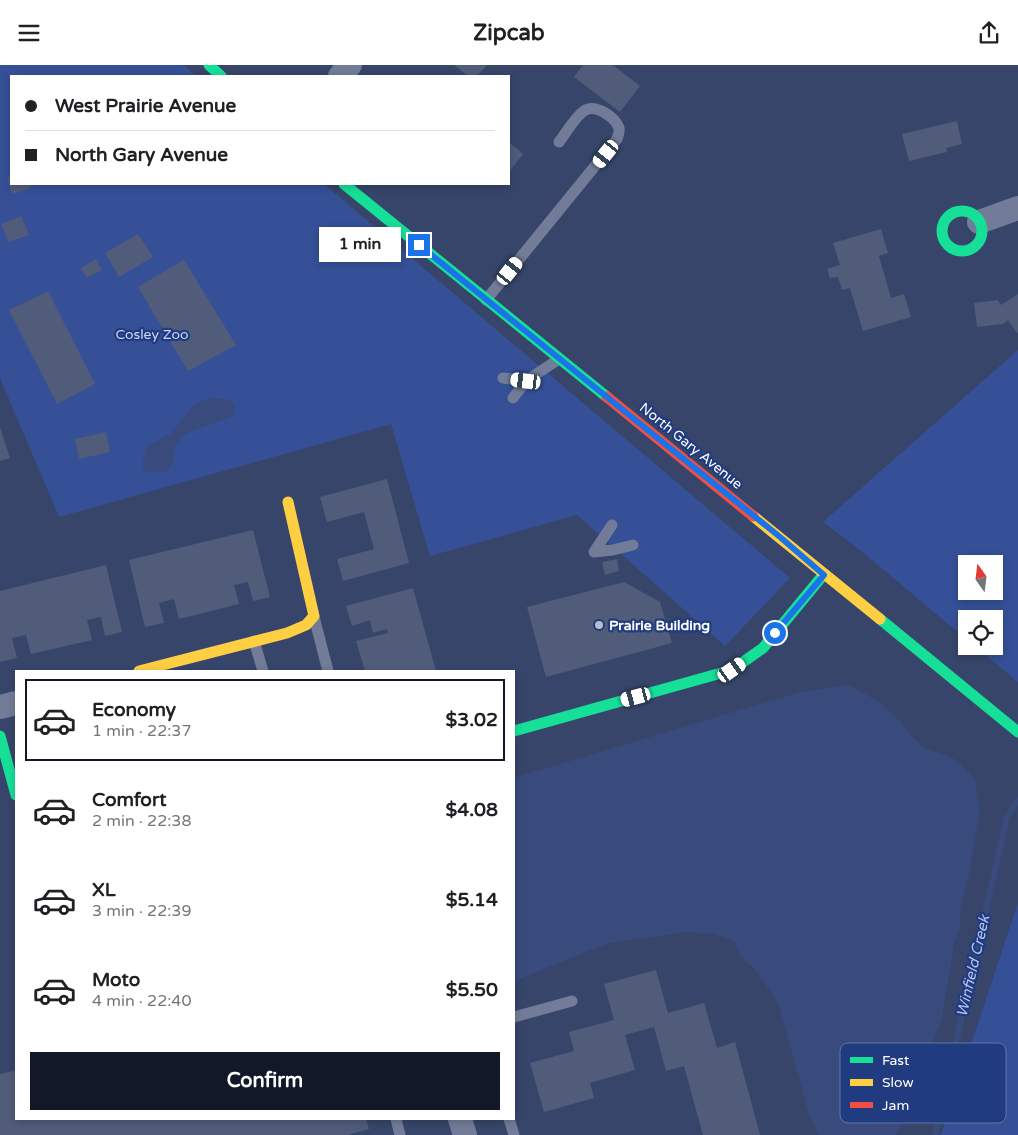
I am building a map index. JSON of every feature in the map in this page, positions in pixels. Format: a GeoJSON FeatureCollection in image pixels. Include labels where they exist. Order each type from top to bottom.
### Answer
{"type":"FeatureCollection","features":[{"type":"Feature","properties":{"kind":"street"},"geometry":{"type":"LineString","coordinates":[[209,65],[220,75]]}},
{"type":"Feature","properties":{"kind":"street"},"geometry":{"type":"LineString","coordinates":[[341,75],[350,65]]}},
{"type":"Feature","properties":{"kind":"street","name":"North Gary Avenue"},"geometry":{"type":"LineString","coordinates":[[345,185],[1018,732]]}},
{"type":"Feature","properties":{"kind":"street"},"geometry":{"type":"LineString","coordinates":[[979,222],[1018,208]]}},
{"type":"Feature","properties":{"kind":"street"},"geometry":{"type":"LineString","coordinates":[[142,670],[286,633],[306,625],[314,617],[288,502]]}},
{"type":"Feature","properties":{"kind":"street"},"geometry":{"type":"LineString","coordinates":[[515,731],[732,670],[763,648],[824,575]]}},
{"type":"Feature","properties":{"kind":"street"},"geometry":{"type":"LineString","coordinates":[[0,707],[15,703]]}},
{"type":"Feature","properties":{"kind":"street"},"geometry":{"type":"LineString","coordinates":[[0,736],[15,791]]}},
{"type":"Feature","properties":{"kind":"street"},"geometry":{"type":"LineString","coordinates":[[460,1120],[465,1135]]}},
{"type":"Feature","properties":{"kind":"lane"},"geometry":{"type":"LineString","coordinates":[[486,300],[617,139],[620,130],[615,121],[603,112],[592,108],[584,110],[559,142]]}},
{"type":"Feature","properties":{"kind":"lane"},"geometry":{"type":"LineString","coordinates":[[513,399],[526,381],[559,359]]}},
{"type":"Feature","properties":{"kind":"lane"},"geometry":{"type":"LineString","coordinates":[[503,378],[526,381]]}},
{"type":"Feature","properties":{"kind":"lane"},"geometry":{"type":"LineString","coordinates":[[612,525],[594,552],[613,551],[633,545]]}},
{"type":"Feature","properties":{"kind":"lane"},"geometry":{"type":"LineString","coordinates":[[314,617],[328,670]]}},
{"type":"Feature","properties":{"kind":"lane"},"geometry":{"type":"LineString","coordinates":[[254,641],[263,670]]}},
{"type":"Feature","properties":{"kind":"lane"},"geometry":{"type":"LineString","coordinates":[[515,1017],[572,1001]]}},
{"type":"Feature","properties":{"kind":"lane"},"geometry":{"type":"LineString","coordinates":[[396,1120],[400,1135]]}},
{"type":"Feature","properties":{"kind":"lane"},"geometry":{"type":"LineString","coordinates":[[509,1120],[514,1135]]}},
{"type":"Feature","properties":{"kind":"green space","name":"Cosley Zoo"},"geometry":{"type":"Polygon","coordinates":[[[0,65],[183,65],[196,75],[10,75],[10,185],[325,185],[790,578],[725,646],[577,515],[430,556],[391,424],[59,517],[0,378],[0,65]]]}},
{"type":"Feature","properties":{"kind":"green space"},"geometry":{"type":"Polygon","coordinates":[[[1018,350],[1018,682],[986,655],[1003,655],[1003,610],[958,610],[958,632],[860,550],[823,522],[1018,350]]]}},
{"type":"Feature","properties":{"kind":"green space"},"geometry":{"type":"Polygon","coordinates":[[[1018,903],[1018,1135],[941,1135],[945,1123],[1006,1123],[1006,1043],[972,1043],[1018,903]]]}},
{"type":"Feature","properties":{"kind":"shaded area"},"geometry":{"type":"Polygon","coordinates":[[[212,398],[228,400],[235,404],[233,416],[185,434],[176,445],[174,460],[168,472],[146,472],[142,469],[145,451],[149,444],[171,433],[195,403],[212,398]]]}},
{"type":"Feature","properties":{"kind":"shaded area"},"geometry":{"type":"Polygon","coordinates":[[[849,685],[879,702],[900,721],[923,747],[957,760],[975,779],[980,810],[969,875],[961,904],[960,928],[954,944],[942,1017],[933,1043],[840,1043],[840,1123],[901,1123],[896,1135],[819,1135],[809,1114],[778,1003],[755,969],[741,957],[734,941],[714,934],[685,932],[612,943],[515,981],[515,778],[800,692],[849,685]]]}},
{"type":"Feature","properties":{"kind":"building"},"geometry":{"type":"Polygon","coordinates":[[[454,65],[487,65],[478,75],[467,75],[454,65]]]}},
{"type":"Feature","properties":{"kind":"building"},"geometry":{"type":"Polygon","coordinates":[[[583,65],[613,65],[640,86],[620,112],[574,77],[583,65]]]}},
{"type":"Feature","properties":{"kind":"building"},"geometry":{"type":"Polygon","coordinates":[[[957,121],[962,144],[946,148],[947,152],[909,161],[902,134],[957,121]]]}},
{"type":"Feature","properties":{"kind":"building"},"geometry":{"type":"Polygon","coordinates":[[[510,143],[523,154],[510,171],[510,143]]]}},
{"type":"Feature","properties":{"kind":"building"},"geometry":{"type":"Polygon","coordinates":[[[10,176],[10,185],[30,185],[31,188],[12,194],[7,177],[10,176]]]}},
{"type":"Feature","properties":{"kind":"building"},"geometry":{"type":"Polygon","coordinates":[[[21,216],[29,235],[9,242],[1,224],[21,216]]]}},
{"type":"Feature","properties":{"kind":"building"},"geometry":{"type":"Polygon","coordinates":[[[881,229],[888,253],[879,256],[891,298],[904,294],[911,317],[863,331],[850,288],[842,290],[838,277],[830,278],[827,269],[840,265],[833,243],[881,229]]]}},
{"type":"Feature","properties":{"kind":"building"},"geometry":{"type":"Polygon","coordinates":[[[138,234],[153,257],[119,277],[105,253],[138,234]]]}},
{"type":"Feature","properties":{"kind":"building"},"geometry":{"type":"Polygon","coordinates":[[[96,259],[102,270],[87,278],[81,268],[96,259]]]}},
{"type":"Feature","properties":{"kind":"building"},"geometry":{"type":"Polygon","coordinates":[[[184,260],[236,345],[188,371],[138,287],[184,260]]]}},
{"type":"Feature","properties":{"kind":"building"},"geometry":{"type":"Polygon","coordinates":[[[48,291],[95,384],[57,404],[9,310],[48,291]]]}},
{"type":"Feature","properties":{"kind":"building"},"geometry":{"type":"Polygon","coordinates":[[[1018,294],[1017,333],[1008,320],[1003,324],[977,327],[974,303],[998,300],[1001,305],[1018,294]]]}},
{"type":"Feature","properties":{"kind":"building"},"geometry":{"type":"Polygon","coordinates":[[[0,427],[10,458],[0,461],[0,427]]]}},
{"type":"Feature","properties":{"kind":"building"},"geometry":{"type":"Polygon","coordinates":[[[106,432],[110,452],[79,459],[75,439],[106,432]]]}},
{"type":"Feature","properties":{"kind":"building"},"geometry":{"type":"Polygon","coordinates":[[[387,479],[409,563],[343,581],[337,559],[374,549],[364,512],[327,522],[320,497],[387,479]]]}},
{"type":"Feature","properties":{"kind":"building"},"geometry":{"type":"Polygon","coordinates":[[[253,530],[270,597],[253,601],[248,582],[234,585],[239,604],[179,619],[174,599],[159,603],[164,623],[145,627],[129,560],[253,530]]]}},
{"type":"Feature","properties":{"kind":"building"},"geometry":{"type":"Polygon","coordinates":[[[617,559],[619,571],[605,575],[602,562],[617,559]]]}},
{"type":"Feature","properties":{"kind":"building"},"geometry":{"type":"Polygon","coordinates":[[[106,565],[122,632],[105,636],[101,617],[87,620],[92,640],[31,654],[26,635],[12,638],[17,658],[0,662],[0,591],[106,565]]]}},
{"type":"Feature","properties":{"kind":"building","name":"Prairie Building"},"geometry":{"type":"Polygon","coordinates":[[[624,582],[660,602],[672,643],[546,677],[527,607],[624,582]]]}},
{"type":"Feature","properties":{"kind":"building"},"geometry":{"type":"Polygon","coordinates":[[[413,588],[436,670],[365,670],[356,641],[388,633],[387,629],[373,633],[370,620],[352,626],[346,606],[413,588]]]}},
{"type":"Feature","properties":{"kind":"building"},"geometry":{"type":"Polygon","coordinates":[[[656,970],[668,1013],[704,1003],[717,1048],[735,1042],[760,1135],[703,1135],[684,1066],[666,1071],[654,1027],[625,1035],[635,1070],[590,1083],[594,1098],[544,1112],[530,1063],[574,1051],[569,1032],[614,1020],[604,984],[656,970]]]}},
{"type":"Feature","properties":{"kind":"building"},"geometry":{"type":"Polygon","coordinates":[[[15,1070],[15,1120],[366,1120],[369,1129],[347,1135],[0,1135],[0,1074],[15,1070]]]}},
{"type":"Feature","properties":{"kind":"waterway","name":"Winfield Creek"},"geometry":{"type":"LineString","coordinates":[[956,1043],[1007,817],[1018,800]]}},
{"type":"Feature","properties":{"kind":"waterway","name":"Winfield Creek"},"geometry":{"type":"LineString","coordinates":[[935,1135],[938,1123]]}},
{"type":"Feature","properties":{"kind":"traffic: fast"},"geometry":{"type":"LineString","coordinates":[[209,65],[220,75]]}},
{"type":"Feature","properties":{"kind":"traffic: fast"},"geometry":{"type":"LineString","coordinates":[[345,185],[607,397]]}},
{"type":"Feature","properties":{"kind":"traffic: fast"},"geometry":{"type":"LineString","coordinates":[[962,211],[973,214],[979,220],[982,231],[979,242],[973,248],[962,251],[951,248],[945,242],[942,231],[945,220],[951,214],[962,211]]}},
{"type":"Feature","properties":{"kind":"traffic: fast"},"geometry":{"type":"LineString","coordinates":[[515,731],[732,670],[763,648],[824,574]]}},
{"type":"Feature","properties":{"kind":"traffic: fast"},"geometry":{"type":"LineString","coordinates":[[880,619],[1018,732]]}},
{"type":"Feature","properties":{"kind":"traffic: fast"},"geometry":{"type":"LineString","coordinates":[[0,736],[15,791]]}},
{"type":"Feature","properties":{"kind":"traffic: slow"},"geometry":{"type":"LineString","coordinates":[[143,670],[287,633],[306,625],[314,616],[288,502]]}},
{"type":"Feature","properties":{"kind":"traffic: slow"},"geometry":{"type":"LineString","coordinates":[[753,516],[880,619]]}},
{"type":"Feature","properties":{"kind":"traffic: jam"},"geometry":{"type":"LineString","coordinates":[[607,397],[753,516]]}},
{"type":"Feature","properties":{"kind":"place","name":"Prairie Building"},"geometry":{"type":"Point","coordinates":[599,625]}},
{"type":"Feature","properties":{"kind":"route"},"geometry":{"type":"LineString","coordinates":[[419,245],[780,537],[824,575],[775,633]]}}]}
